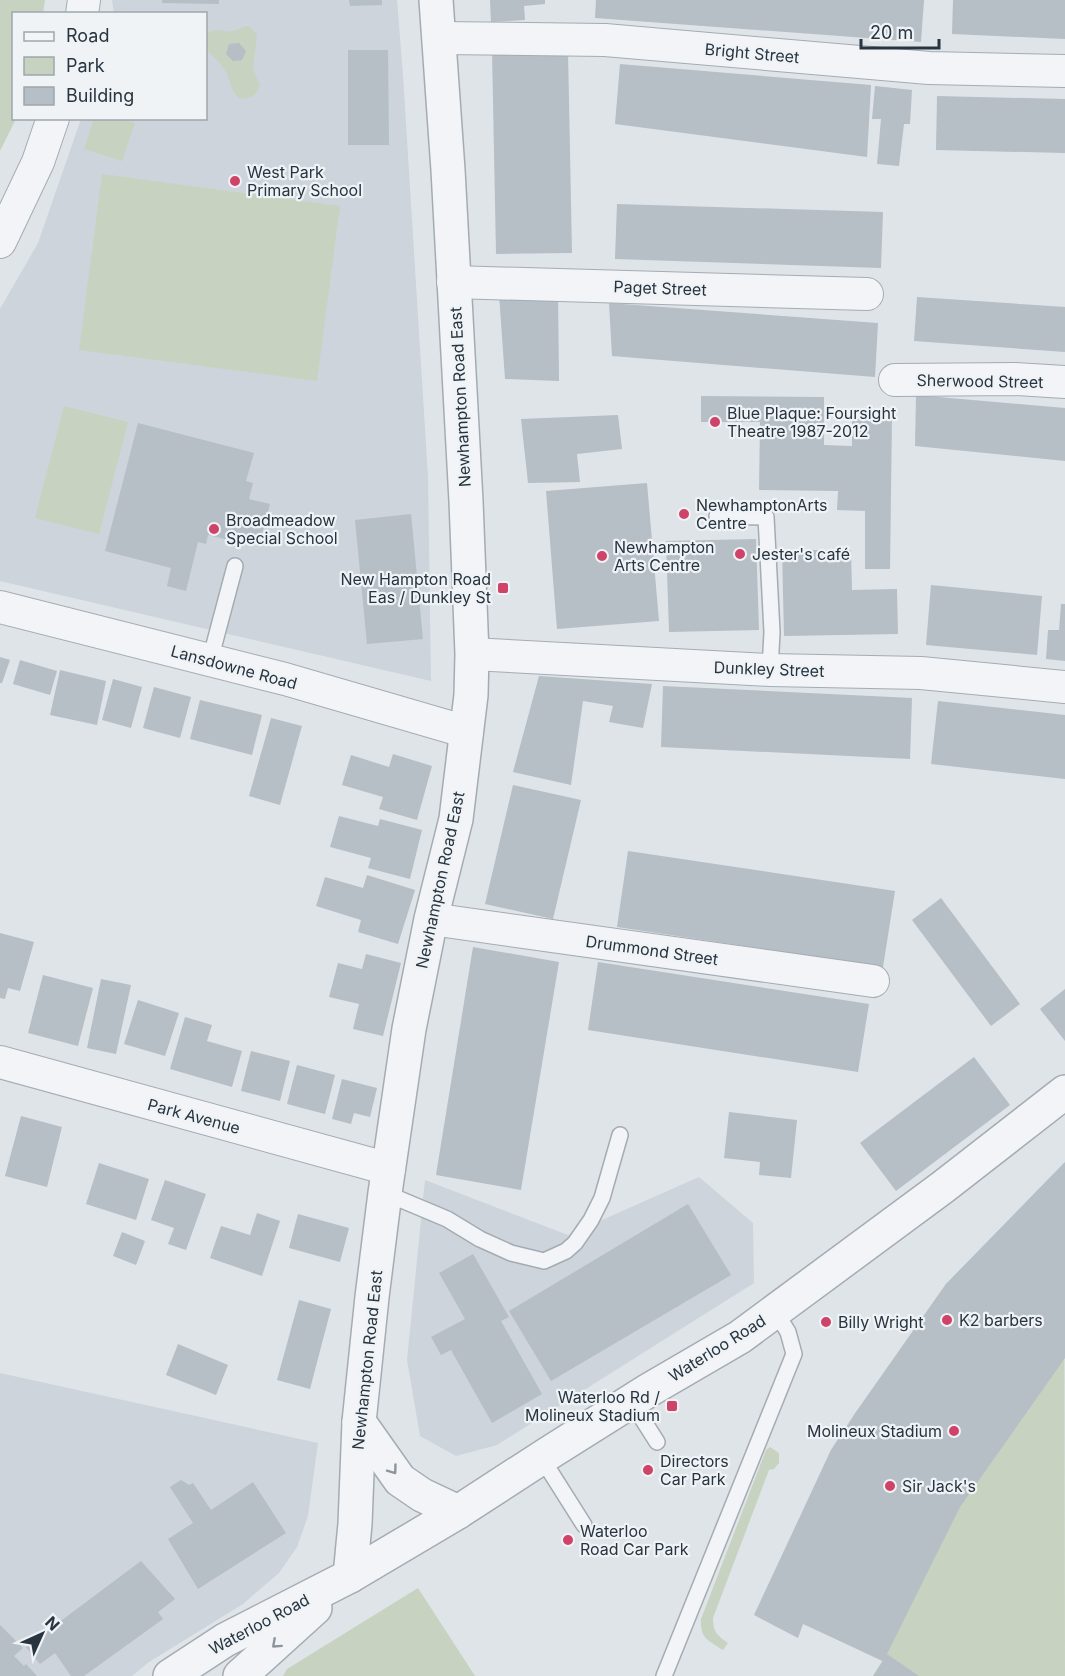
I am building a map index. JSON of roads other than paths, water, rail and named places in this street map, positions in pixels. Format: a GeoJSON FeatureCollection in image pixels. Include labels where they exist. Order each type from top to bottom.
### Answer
{"type":"FeatureCollection","features":[{"type":"Feature","properties":{"kind":"street","name":"Newhampton Road East"},"geometry":{"type":"LineString","coordinates":[[350,1576],[355,1524],[359,1422],[387,1181],[409,1029],[431,919],[456,819],[471,695],[472,654],[466,501],[436,0]]}},
{"type":"Feature","properties":{"kind":"street","name":"Bright Street"},"geometry":{"type":"LineString","coordinates":[[439,38],[605,40],[929,68],[1065,71]]}},
{"type":"Feature","properties":{"kind":"street"},"geometry":{"type":"LineString","coordinates":[[0,242],[38,162],[52,120]]}},
{"type":"Feature","properties":{"kind":"street","name":"Paget Street"},"geometry":{"type":"LineString","coordinates":[[453,282],[867,294]]}},
{"type":"Feature","properties":{"kind":"street","name":"Sherwood Street"},"geometry":{"type":"LineString","coordinates":[[895,380],[1015,379],[1065,382]]}},
{"type":"Feature","properties":{"kind":"street","name":"Lansdowne Road"},"geometry":{"type":"LineString","coordinates":[[0,607],[285,680],[467,732]]}},
{"type":"Feature","properties":{"kind":"street","name":"Dunkley Street"},"geometry":{"type":"LineString","coordinates":[[472,654],[770,670],[921,673],[1065,687]]}},
{"type":"Feature","properties":{"kind":"street","name":"Drummond Street"},"geometry":{"type":"LineString","coordinates":[[431,919],[873,981]]}},
{"type":"Feature","properties":{"kind":"street","name":"Park Avenue"},"geometry":{"type":"LineString","coordinates":[[0,1062],[387,1181]]}},
{"type":"Feature","properties":{"kind":"street","name":"Waterloo Road"},"geometry":{"type":"LineString","coordinates":[[170,1676],[225,1640],[350,1576],[458,1512],[631,1401],[730,1343],[943,1187],[1065,1092]]}},
{"type":"Feature","properties":{"kind":"street"},"geometry":{"type":"LineString","coordinates":[[359,1422],[400,1480],[422,1495],[458,1512]]}},
{"type":"Feature","properties":{"kind":"street","name":"Waterloo Road"},"geometry":{"type":"LineString","coordinates":[[240,1676],[350,1576]]}},
{"type":"Feature","properties":{"kind":"lane"},"geometry":{"type":"LineString","coordinates":[[717,516],[766,517],[772,632],[770,670]]}},
{"type":"Feature","properties":{"kind":"lane"},"geometry":{"type":"LineString","coordinates":[[210,660],[234,566]]}},
{"type":"Feature","properties":{"kind":"lane"},"geometry":{"type":"LineString","coordinates":[[387,1181],[480,1239],[511,1253],[544,1261],[566,1251],[575,1243],[591,1220],[602,1198],[620,1135]]}},
{"type":"Feature","properties":{"kind":"lane"},"geometry":{"type":"LineString","coordinates":[[664,1676],[794,1354],[788,1332],[775,1311]]}},
{"type":"Feature","properties":{"kind":"lane"},"geometry":{"type":"LineString","coordinates":[[631,1401],[657,1442]]}},
{"type":"Feature","properties":{"kind":"lane"},"geometry":{"type":"LineString","coordinates":[[541,1457],[584,1525]]}},
{"type":"Feature","properties":{"kind":"place","name":"West Park Primary School"},"geometry":{"type":"Point","coordinates":[235,181]}},
{"type":"Feature","properties":{"kind":"place","name":"Blue Plaque: Foursight Theatre 1987-2012"},"geometry":{"type":"Point","coordinates":[715,422]}},
{"type":"Feature","properties":{"kind":"place","name":"NewhamptonArts Centre"},"geometry":{"type":"Point","coordinates":[684,514]}},
{"type":"Feature","properties":{"kind":"place","name":"Broadmeadow Special School"},"geometry":{"type":"Point","coordinates":[214,529]}},
{"type":"Feature","properties":{"kind":"place","name":"Jester's café"},"geometry":{"type":"Point","coordinates":[740,554]}},
{"type":"Feature","properties":{"kind":"place","name":"Newhampton Arts Centre"},"geometry":{"type":"Point","coordinates":[602,556]}},
{"type":"Feature","properties":{"kind":"place","name":"New Hampton Road Eas / Dunkley St"},"geometry":{"type":"Point","coordinates":[503,588]}},
{"type":"Feature","properties":{"kind":"place","name":"K2 barbers"},"geometry":{"type":"Point","coordinates":[947,1320]}},
{"type":"Feature","properties":{"kind":"place","name":"Billy Wright"},"geometry":{"type":"Point","coordinates":[826,1322]}},
{"type":"Feature","properties":{"kind":"place","name":"Waterloo Rd / Molineux Stadium"},"geometry":{"type":"Point","coordinates":[672,1406]}},
{"type":"Feature","properties":{"kind":"place","name":"Molineux Stadium"},"geometry":{"type":"Point","coordinates":[954,1431]}},
{"type":"Feature","properties":{"kind":"place","name":"Directors Car Park"},"geometry":{"type":"Point","coordinates":[648,1470]}},
{"type":"Feature","properties":{"kind":"place","name":"Sir Jack's"},"geometry":{"type":"Point","coordinates":[890,1486]}},
{"type":"Feature","properties":{"kind":"place","name":"Waterloo Road Car Park"},"geometry":{"type":"Point","coordinates":[568,1540]}}]}
